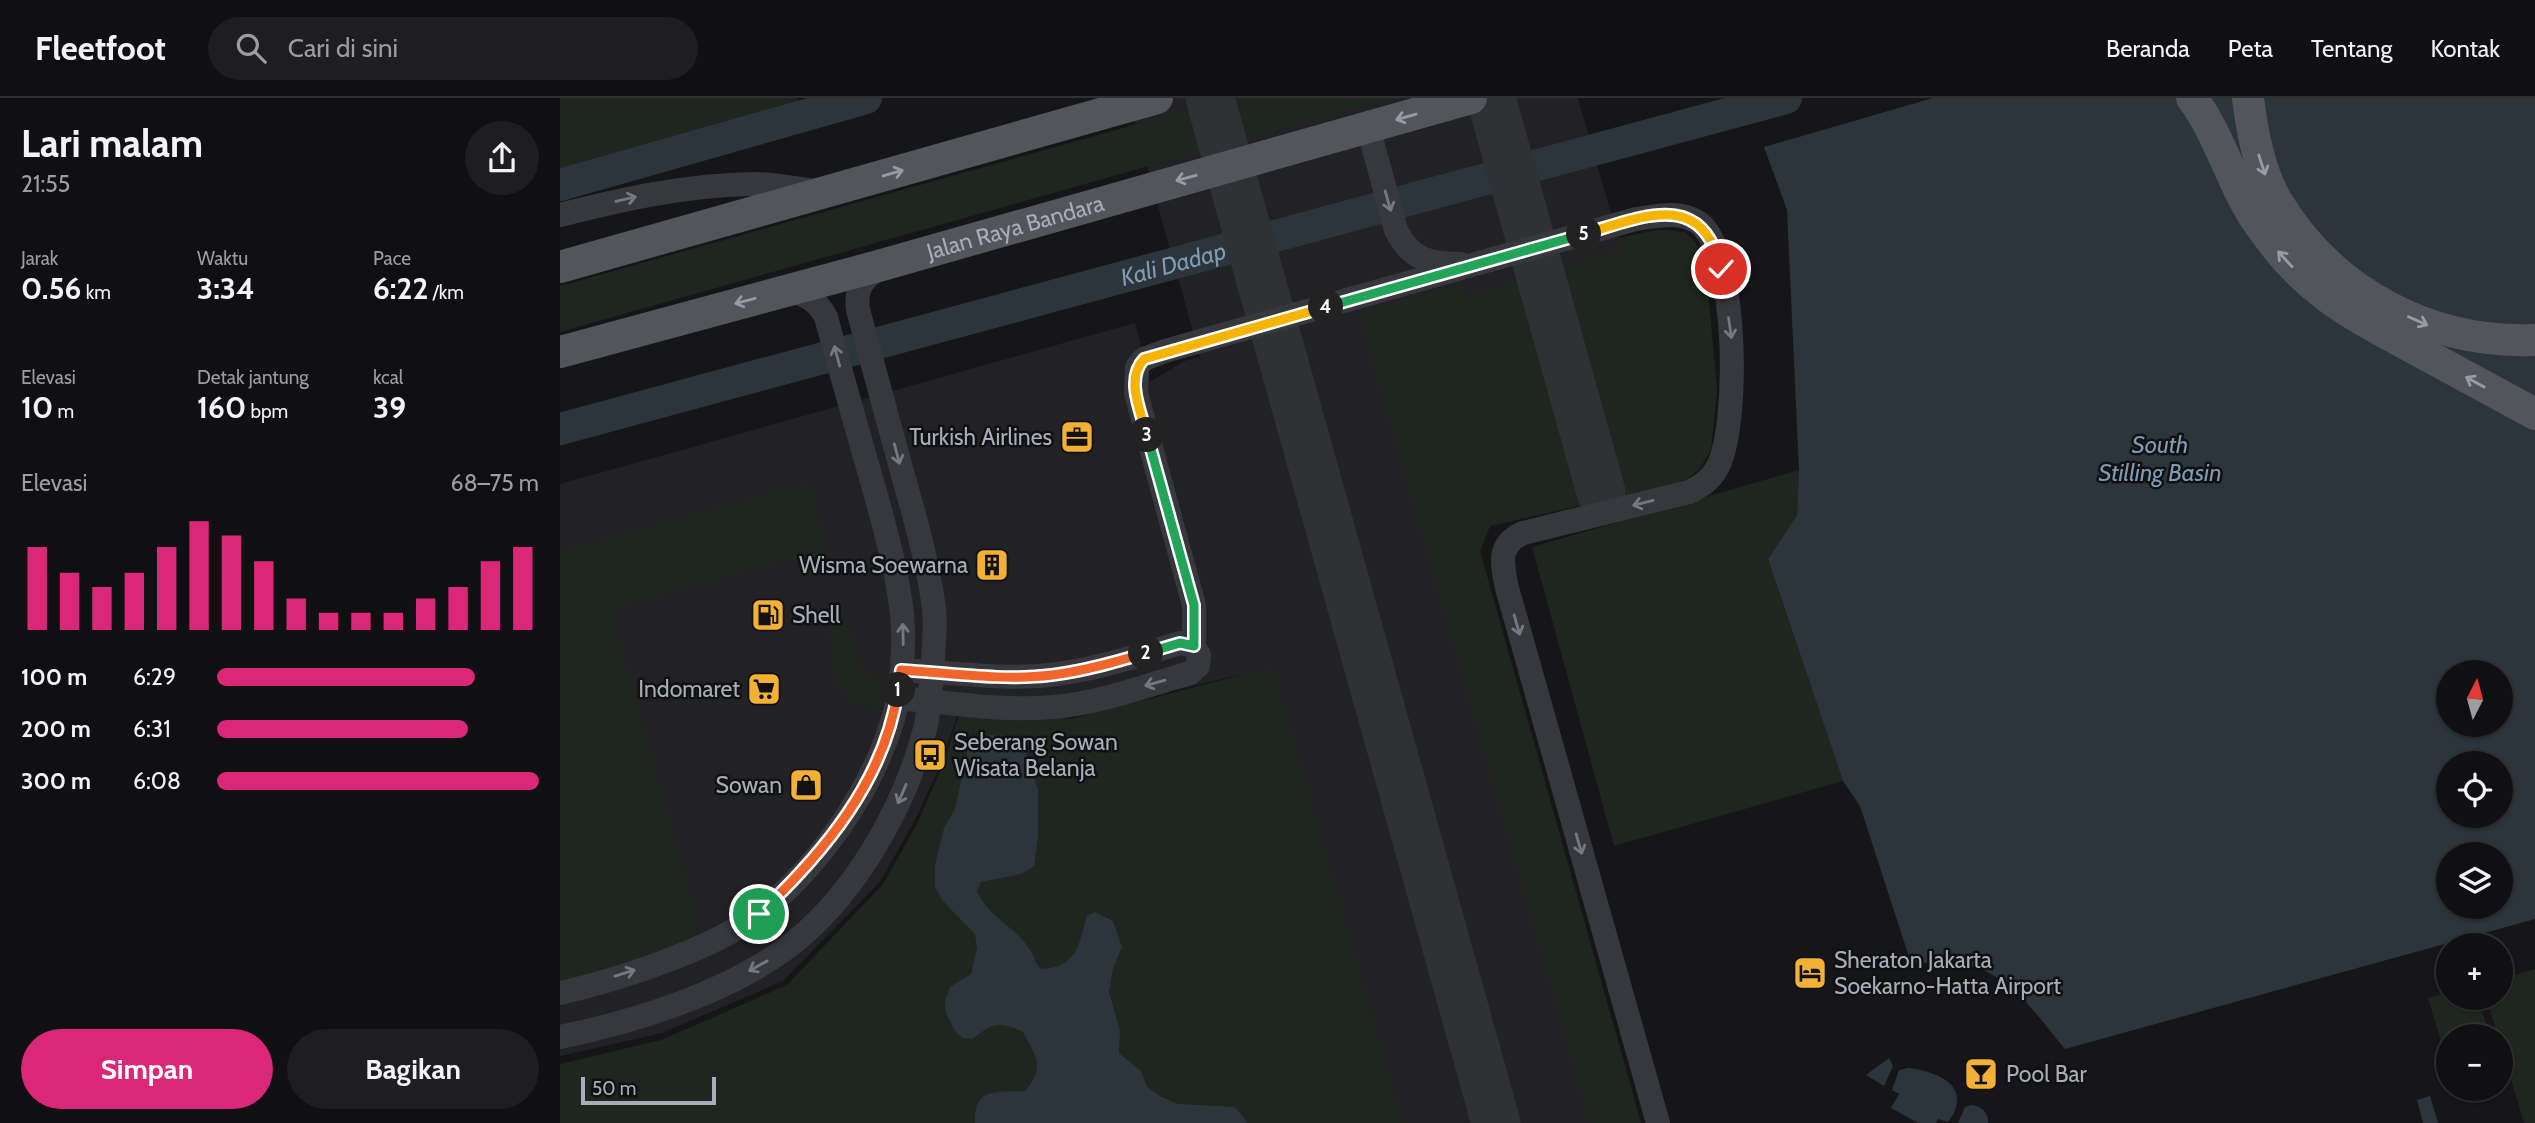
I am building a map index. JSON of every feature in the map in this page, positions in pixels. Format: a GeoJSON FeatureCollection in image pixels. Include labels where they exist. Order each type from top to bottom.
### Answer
{"type":"FeatureCollection","features":[{"type":"Feature","properties":{"kind":"main road"},"geometry":{"type":"LineString","coordinates":[[560,267],[1157,98]]}},
{"type":"Feature","properties":{"kind":"main road","name":"Jalan Raya Bandara"},"geometry":{"type":"LineString","coordinates":[[560,352],[882,265],[1471,98]]}},
{"type":"Feature","properties":{"kind":"main road"},"geometry":{"type":"LineString","coordinates":[[2192,98],[2218,140],[2226,165],[2247,207],[2283,257],[2311,285],[2341,309],[2535,414]]}},
{"type":"Feature","properties":{"kind":"main road"},"geometry":{"type":"LineString","coordinates":[[2248,98],[2263,172],[2276,200],[2314,250],[2339,275],[2397,312],[2432,327],[2480,338],[2535,340]]}},
{"type":"Feature","properties":{"kind":"street"},"geometry":{"type":"LineString","coordinates":[[1368,127],[1396,230],[1404,246],[1422,258],[1448,263],[1481,263]]}},
{"type":"Feature","properties":{"kind":"street"},"geometry":{"type":"LineString","coordinates":[[560,215],[631,197],[699,188],[755,184],[828,192]]}},
{"type":"Feature","properties":{"kind":"street"},"geometry":{"type":"LineString","coordinates":[[897,698],[1009,709],[1053,707],[1086,702],[1190,673],[1198,666],[1200,661],[1194,646],[1194,605],[1136,393],[1137,367],[1144,359],[1636,219],[1673,214],[1687,217],[1707,230],[1718,253],[1733,350],[1733,375],[1723,455],[1710,479],[1689,492],[1523,533],[1509,541],[1503,556],[1507,588],[1658,1123]]}},
{"type":"Feature","properties":{"kind":"street"},"geometry":{"type":"LineString","coordinates":[[560,1037],[637,1016],[711,989],[761,965],[809,929],[850,882],[896,809],[926,726],[935,642],[934,610],[925,555],[858,310],[857,299],[862,283],[868,274],[882,265]]}},
{"type":"Feature","properties":{"kind":"street"},"geometry":{"type":"LineString","coordinates":[[560,993],[669,960],[716,939],[759,914],[797,878],[831,838],[874,767],[894,718],[901,670],[902,614],[894,563],[826,317],[814,300],[795,292],[784,291]]}},
{"type":"Feature","properties":{"kind":"street"},"geometry":{"type":"LineString","coordinates":[[901,670],[1010,677],[1049,675],[1088,669],[1180,643],[1194,646]]}},
{"type":"Feature","properties":{"kind":"shaded area"},"geometry":{"type":"Polygon","coordinates":[[[560,98],[797,98],[799,102],[792,107],[560,172],[560,98]]]}},
{"type":"Feature","properties":{"kind":"shaded area"},"geometry":{"type":"Polygon","coordinates":[[[830,98],[880,98],[833,110],[830,98]]]}},
{"type":"Feature","properties":{"kind":"shaded area"},"geometry":{"type":"Polygon","coordinates":[[[1128,98],[1578,98],[1618,238],[1657,230],[1685,232],[1696,243],[1705,259],[1717,391],[1700,468],[1689,478],[1671,485],[1490,526],[1480,552],[1641,1123],[1359,1123],[1234,676],[1073,715],[959,711],[939,768],[914,822],[879,883],[783,981],[662,1033],[560,1056],[560,484],[1135,323],[1150,382],[1184,361],[1200,357],[1128,98]]]}},
{"type":"Feature","properties":{"kind":"shaded area"},"geometry":{"type":"Polygon","coordinates":[[[1230,98],[1390,98],[560,332],[560,286],[1230,98]]]}},
{"type":"Feature","properties":{"kind":"shaded area"},"geometry":{"type":"Polygon","coordinates":[[[1657,230],[1687,235],[1705,259],[1717,391],[1711,450],[1700,468],[1689,478],[1671,485],[1490,526],[1480,551],[1641,1123],[1590,1123],[1359,314],[1459,284],[1463,298],[1621,250],[1618,238],[1657,230]]]}},
{"type":"Feature","properties":{"kind":"shaded area"},"geometry":{"type":"Polygon","coordinates":[[[1799,470],[1797,515],[1768,559],[1843,781],[1614,846],[1532,547],[1799,470]]]}},
{"type":"Feature","properties":{"kind":"shaded area"},"geometry":{"type":"Polygon","coordinates":[[[805,484],[810,488],[830,565],[828,569],[814,569],[786,559],[610,609],[696,918],[697,936],[652,955],[560,982],[560,552],[805,484]]]}},
{"type":"Feature","properties":{"kind":"shaded area"},"geometry":{"type":"Polygon","coordinates":[[[837,622],[848,628],[852,634],[861,670],[890,689],[888,705],[869,707],[849,698],[841,691],[835,675],[830,641],[830,628],[837,622]]]}},
{"type":"Feature","properties":{"kind":"shaded area"},"geometry":{"type":"Polygon","coordinates":[[[1272,667],[1402,1123],[560,1123],[560,1064],[661,1040],[787,985],[883,884],[917,824],[942,767],[960,712],[1071,719],[1272,667]]]}},
{"type":"Feature","properties":{"kind":"shaded area"},"geometry":{"type":"Polygon","coordinates":[[[2535,969],[2535,1123],[2524,1123],[2513,1086],[2513,1024],[2494,1024],[2490,1010],[2513,1010],[2513,975],[2535,969]]]}},
{"type":"Feature","properties":{"kind":"shaded area"},"geometry":{"type":"Polygon","coordinates":[[[2436,996],[2436,1010],[2482,1010],[2486,1024],[2436,1025],[2428,998],[2436,996]]]}},
{"type":"Feature","properties":{"kind":"water","name":"South Stilling Basin"},"geometry":{"type":"Polygon","coordinates":[[[1933,98],[2535,98],[2535,919],[2484,933],[2436,933],[2436,946],[2065,1049],[2020,996],[1987,972],[1959,964],[1911,963],[1860,806],[1843,781],[1768,559],[1797,515],[1799,470],[1787,210],[1764,147],[1933,98]]]}},
{"type":"Feature","properties":{"kind":"water"},"geometry":{"type":"Polygon","coordinates":[[[988,735],[1012,736],[1023,743],[1038,790],[1038,837],[1034,866],[1016,875],[981,882],[977,891],[982,900],[994,915],[1024,942],[1041,969],[1063,964],[1075,953],[1087,916],[1095,912],[1113,921],[1122,947],[1113,968],[1109,992],[1120,1031],[1119,1053],[1141,1071],[1147,1087],[1160,1096],[1178,1104],[1235,1107],[1248,1123],[975,1123],[975,1111],[983,1097],[997,1092],[1025,1091],[1037,1068],[1035,1055],[1023,1032],[996,1025],[972,1039],[963,1038],[955,1031],[946,1013],[945,1000],[950,987],[971,974],[977,948],[975,934],[942,900],[935,887],[935,865],[944,828],[955,809],[969,744],[988,735]]]}},
{"type":"Feature","properties":{"kind":"water"},"geometry":{"type":"Polygon","coordinates":[[[1889,1058],[1893,1066],[1884,1086],[1866,1075],[1889,1058]]]}},
{"type":"Feature","properties":{"kind":"water"},"geometry":{"type":"Polygon","coordinates":[[[1909,1068],[1934,1074],[1950,1083],[1957,1098],[1954,1113],[1948,1122],[1938,1119],[1936,1123],[1918,1123],[1891,1108],[1899,1094],[1892,1090],[1899,1070],[1909,1068]]]}},
{"type":"Feature","properties":{"kind":"water"},"geometry":{"type":"Polygon","coordinates":[[[2430,1096],[2438,1123],[2423,1123],[2417,1100],[2430,1096]]]}},
{"type":"Feature","properties":{"kind":"water"},"geometry":{"type":"Polygon","coordinates":[[[1971,1105],[1984,1110],[1988,1123],[1958,1123],[1965,1107],[1971,1105]]]}},
{"type":"Feature","properties":{"kind":"waterway","name":"Kali Dadap"},"geometry":{"type":"LineString","coordinates":[[560,185],[866,98]]}},
{"type":"Feature","properties":{"kind":"waterway","name":"Kali Dadap"},"geometry":{"type":"LineString","coordinates":[[560,429],[1786,98]]}},
{"type":"Feature","properties":{"kind":"taxiway"},"geometry":{"type":"LineString","coordinates":[[1210,98],[1496,1123]]}},
{"type":"Feature","properties":{"kind":"taxiway"},"geometry":{"type":"LineString","coordinates":[[1491,98],[1601,492]]}},
{"type":"Feature","properties":{"kind":"place","name":"Turkish Airlines"},"geometry":{"type":"Point","coordinates":[1077,437]}},
{"type":"Feature","properties":{"kind":"place","name":"Wisma Soewarna"},"geometry":{"type":"Point","coordinates":[992,565]}},
{"type":"Feature","properties":{"kind":"place","name":"Shell"},"geometry":{"type":"Point","coordinates":[768,615]}},
{"type":"Feature","properties":{"kind":"place","name":"Indomaret"},"geometry":{"type":"Point","coordinates":[764,689]}},
{"type":"Feature","properties":{"kind":"place","name":"Seberang Sowan Wisata Belanja"},"geometry":{"type":"Point","coordinates":[930,755]}},
{"type":"Feature","properties":{"kind":"place","name":"Sowan"},"geometry":{"type":"Point","coordinates":[806,785]}},
{"type":"Feature","properties":{"kind":"place","name":"Sheraton Jakarta Soekarno-Hatta Airport"},"geometry":{"type":"Point","coordinates":[1810,973]}},
{"type":"Feature","properties":{"kind":"place","name":"Pool Bar"},"geometry":{"type":"Point","coordinates":[1981,1074]}},
{"type":"Feature","properties":{"kind":"route"},"geometry":{"type":"LineString","coordinates":[[759,914],[797,878],[831,838],[854,803],[874,767],[894,718],[901,670],[1010,677],[1049,675],[1088,669],[1180,643],[1194,646],[1194,605],[1136,393],[1137,367],[1144,359],[1636,219],[1673,214],[1698,222],[1713,240],[1721,269]]}}]}
